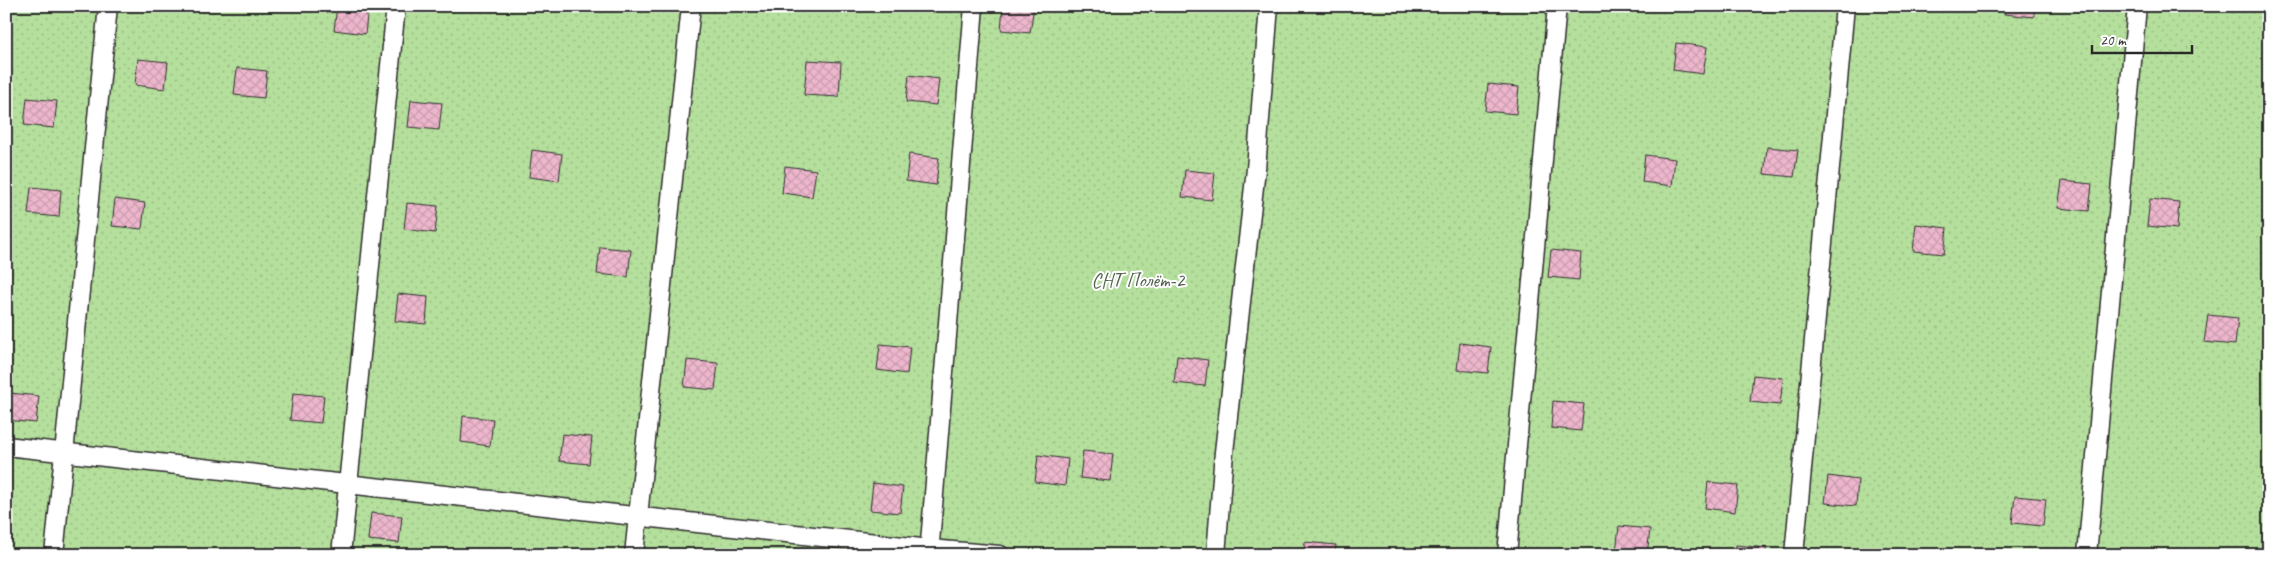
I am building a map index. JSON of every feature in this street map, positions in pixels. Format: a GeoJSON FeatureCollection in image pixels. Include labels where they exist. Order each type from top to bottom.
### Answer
{"type":"FeatureCollection","features":[{"type":"Feature","properties":{"kind":"lane"},"geometry":{"type":"LineString","coordinates":[[54,555],[108,6]]}},
{"type":"Feature","properties":{"kind":"lane"},"geometry":{"type":"LineString","coordinates":[[341,555],[396,6]]}},
{"type":"Feature","properties":{"kind":"lane"},"geometry":{"type":"LineString","coordinates":[[634,555],[690,6]]}},
{"type":"Feature","properties":{"kind":"lane"},"geometry":{"type":"LineString","coordinates":[[929,552],[974,6]]}},
{"type":"Feature","properties":{"kind":"lane"},"geometry":{"type":"LineString","coordinates":[[1216,555],[1225,442],[1256,169],[1269,6]]}},
{"type":"Feature","properties":{"kind":"lane"},"geometry":{"type":"LineString","coordinates":[[1507,555],[1557,6]]}},
{"type":"Feature","properties":{"kind":"lane"},"geometry":{"type":"LineString","coordinates":[[1794,555],[1845,6]]}},
{"type":"Feature","properties":{"kind":"lane"},"geometry":{"type":"LineString","coordinates":[[2087,555],[2137,6]]}},
{"type":"Feature","properties":{"kind":"lane"},"geometry":{"type":"LineString","coordinates":[[6,446],[347,482],[929,552],[1000,555]]}},
{"type":"Feature","properties":{"kind":"green space","name":"СНТ Полёт-2"},"geometry":{"type":"Polygon","coordinates":[[[6,6],[2269,6],[2269,555],[6,555],[6,6]]]}},
{"type":"Feature","properties":{"kind":"building"},"geometry":{"type":"Polygon","coordinates":[[[337,6],[368,7],[365,34],[334,30],[337,6]]]}},
{"type":"Feature","properties":{"kind":"building"},"geometry":{"type":"Polygon","coordinates":[[[1003,6],[1034,6],[1030,33],[1001,30],[1003,6]]]}},
{"type":"Feature","properties":{"kind":"building"},"geometry":{"type":"Polygon","coordinates":[[[2005,6],[2035,6],[2034,17],[2004,14],[2005,6]]]}},
{"type":"Feature","properties":{"kind":"building"},"geometry":{"type":"Polygon","coordinates":[[[1676,43],[1707,47],[1703,74],[1673,70],[1676,43]]]}},
{"type":"Feature","properties":{"kind":"building"},"geometry":{"type":"Polygon","coordinates":[[[138,59],[168,62],[165,89],[135,85],[138,59]]]}},
{"type":"Feature","properties":{"kind":"building"},"geometry":{"type":"Polygon","coordinates":[[[807,60],[841,62],[839,97],[804,95],[807,60]]]}},
{"type":"Feature","properties":{"kind":"building"},"geometry":{"type":"Polygon","coordinates":[[[237,68],[267,71],[264,98],[234,95],[237,68]]]}},
{"type":"Feature","properties":{"kind":"building"},"geometry":{"type":"Polygon","coordinates":[[[909,75],[939,79],[936,105],[906,102],[909,75]]]}},
{"type":"Feature","properties":{"kind":"building"},"geometry":{"type":"Polygon","coordinates":[[[1488,84],[1519,87],[1516,114],[1485,111],[1488,84]]]}},
{"type":"Feature","properties":{"kind":"building"},"geometry":{"type":"Polygon","coordinates":[[[27,98],[57,101],[54,128],[24,125],[27,98]]]}},
{"type":"Feature","properties":{"kind":"building"},"geometry":{"type":"Polygon","coordinates":[[[411,100],[442,103],[439,130],[408,127],[411,100]]]}},
{"type":"Feature","properties":{"kind":"building"},"geometry":{"type":"Polygon","coordinates":[[[1767,147],[1798,150],[1794,177],[1764,174],[1767,147]]]}},
{"type":"Feature","properties":{"kind":"building"},"geometry":{"type":"Polygon","coordinates":[[[532,150],[562,154],[559,181],[529,177],[532,150]]]}},
{"type":"Feature","properties":{"kind":"building"},"geometry":{"type":"Polygon","coordinates":[[[909,154],[939,158],[936,185],[906,181],[909,154]]]}},
{"type":"Feature","properties":{"kind":"building"},"geometry":{"type":"Polygon","coordinates":[[[1645,155],[1675,159],[1672,186],[1642,182],[1645,155]]]}},
{"type":"Feature","properties":{"kind":"building"},"geometry":{"type":"Polygon","coordinates":[[[785,166],[816,170],[812,197],[782,193],[785,166]]]}},
{"type":"Feature","properties":{"kind":"building"},"geometry":{"type":"Polygon","coordinates":[[[1185,170],[1215,173],[1212,200],[1182,197],[1185,170]]]}},
{"type":"Feature","properties":{"kind":"building"},"geometry":{"type":"Polygon","coordinates":[[[2062,181],[2092,184],[2089,211],[2058,208],[2062,181]]]}},
{"type":"Feature","properties":{"kind":"building"},"geometry":{"type":"Polygon","coordinates":[[[31,187],[61,190],[59,217],[28,214],[31,187]]]}},
{"type":"Feature","properties":{"kind":"building"},"geometry":{"type":"Polygon","coordinates":[[[115,199],[145,203],[142,229],[112,226],[115,199]]]}},
{"type":"Feature","properties":{"kind":"building"},"geometry":{"type":"Polygon","coordinates":[[[2150,199],[2179,202],[2177,229],[2147,226],[2150,199]]]}},
{"type":"Feature","properties":{"kind":"building"},"geometry":{"type":"Polygon","coordinates":[[[407,203],[438,206],[435,233],[404,229],[407,203]]]}},
{"type":"Feature","properties":{"kind":"building"},"geometry":{"type":"Polygon","coordinates":[[[1916,224],[1947,228],[1944,254],[1913,251],[1916,224]]]}},
{"type":"Feature","properties":{"kind":"building"},"geometry":{"type":"Polygon","coordinates":[[[600,247],[631,250],[628,277],[597,274],[600,247]]]}},
{"type":"Feature","properties":{"kind":"building"},"geometry":{"type":"Polygon","coordinates":[[[1551,250],[1581,253],[1579,280],[1548,277],[1551,250]]]}},
{"type":"Feature","properties":{"kind":"building"},"geometry":{"type":"Polygon","coordinates":[[[398,294],[428,297],[426,324],[395,321],[398,294]]]}},
{"type":"Feature","properties":{"kind":"building"},"geometry":{"type":"Polygon","coordinates":[[[2208,315],[2238,318],[2235,345],[2204,342],[2208,315]]]}},
{"type":"Feature","properties":{"kind":"building"},"geometry":{"type":"Polygon","coordinates":[[[1460,343],[1491,347],[1488,373],[1457,370],[1460,343]]]}},
{"type":"Feature","properties":{"kind":"building"},"geometry":{"type":"Polygon","coordinates":[[[880,344],[910,347],[907,374],[877,370],[880,344]]]}},
{"type":"Feature","properties":{"kind":"building"},"geometry":{"type":"Polygon","coordinates":[[[1177,356],[1208,360],[1205,386],[1174,383],[1177,356]]]}},
{"type":"Feature","properties":{"kind":"building"},"geometry":{"type":"Polygon","coordinates":[[[687,360],[718,363],[715,390],[684,387],[687,360]]]}},
{"type":"Feature","properties":{"kind":"building"},"geometry":{"type":"Polygon","coordinates":[[[1753,375],[1783,378],[1780,405],[1750,402],[1753,375]]]}},
{"type":"Feature","properties":{"kind":"building"},"geometry":{"type":"Polygon","coordinates":[[[9,393],[39,396],[36,423],[6,420],[9,393]]]}},
{"type":"Feature","properties":{"kind":"building"},"geometry":{"type":"Polygon","coordinates":[[[293,393],[324,396],[321,423],[290,420],[293,393]]]}},
{"type":"Feature","properties":{"kind":"building"},"geometry":{"type":"Polygon","coordinates":[[[1553,401],[1584,404],[1581,431],[1551,428],[1553,401]]]}},
{"type":"Feature","properties":{"kind":"building"},"geometry":{"type":"Polygon","coordinates":[[[463,416],[493,419],[490,446],[461,442],[463,416]]]}},
{"type":"Feature","properties":{"kind":"building"},"geometry":{"type":"Polygon","coordinates":[[[562,434],[592,437],[589,464],[559,461],[562,434]]]}},
{"type":"Feature","properties":{"kind":"building"},"geometry":{"type":"Polygon","coordinates":[[[1083,451],[1113,454],[1110,481],[1080,478],[1083,451]]]}},
{"type":"Feature","properties":{"kind":"building"},"geometry":{"type":"Polygon","coordinates":[[[1038,455],[1068,459],[1065,486],[1035,482],[1038,455]]]}},
{"type":"Feature","properties":{"kind":"building"},"geometry":{"type":"Polygon","coordinates":[[[1828,476],[1858,480],[1856,506],[1825,503],[1828,476]]]}},
{"type":"Feature","properties":{"kind":"building"},"geometry":{"type":"Polygon","coordinates":[[[1708,482],[1738,485],[1735,512],[1705,508],[1708,482]]]}},
{"type":"Feature","properties":{"kind":"building"},"geometry":{"type":"Polygon","coordinates":[[[873,483],[903,487],[900,513],[870,510],[873,483]]]}},
{"type":"Feature","properties":{"kind":"building"},"geometry":{"type":"Polygon","coordinates":[[[2015,496],[2046,499],[2043,526],[2012,523],[2015,496]]]}},
{"type":"Feature","properties":{"kind":"building"},"geometry":{"type":"Polygon","coordinates":[[[371,513],[402,516],[399,543],[368,540],[371,513]]]}},
{"type":"Feature","properties":{"kind":"building"},"geometry":{"type":"Polygon","coordinates":[[[1619,526],[1650,529],[1647,555],[1616,552],[1619,526]]]}},
{"type":"Feature","properties":{"kind":"building"},"geometry":{"type":"Polygon","coordinates":[[[1305,542],[1336,545],[1335,555],[1304,555],[1305,542]]]}},
{"type":"Feature","properties":{"kind":"building"},"geometry":{"type":"Polygon","coordinates":[[[1736,545],[1766,548],[1766,555],[1735,555],[1736,545]]]}}]}
